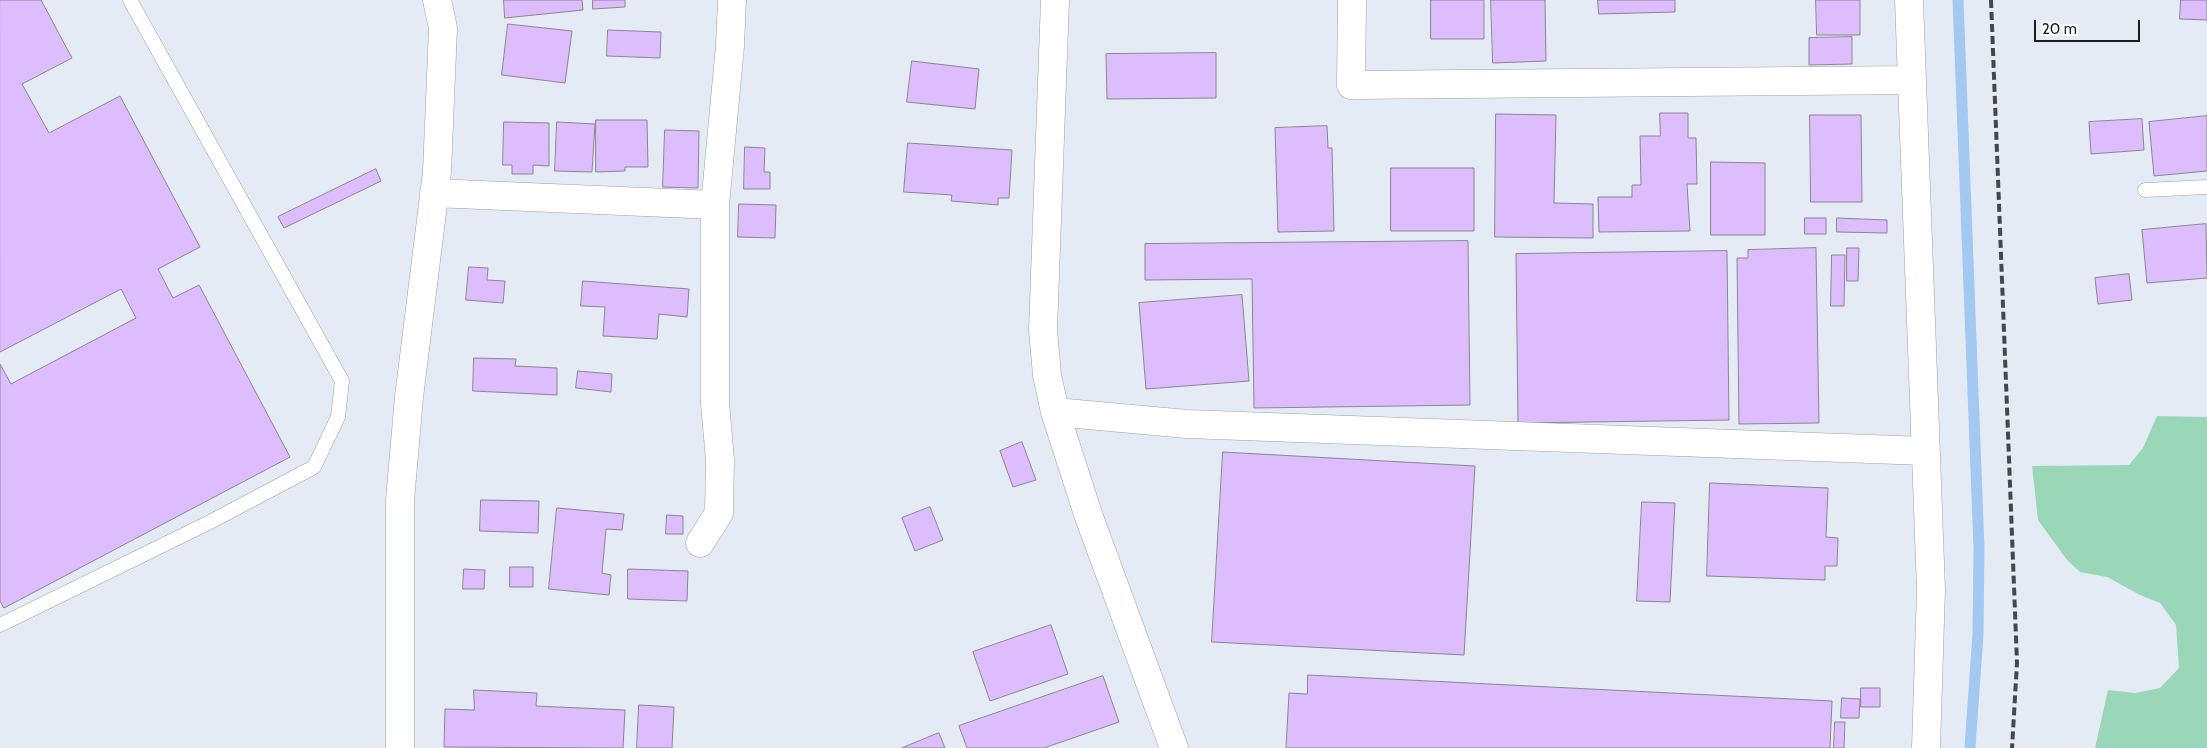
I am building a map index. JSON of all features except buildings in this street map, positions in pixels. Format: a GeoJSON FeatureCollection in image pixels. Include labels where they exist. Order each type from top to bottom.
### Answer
{"type":"FeatureCollection","features":[{"type":"Feature","properties":{"kind":"street"},"geometry":{"type":"LineString","coordinates":[[400,748],[400,500],[409,397],[434,193],[443,28],[437,0]]}},
{"type":"Feature","properties":{"kind":"street"},"geometry":{"type":"LineString","coordinates":[[700,543],[719,513],[720,460],[714,403],[716,205],[730,46],[732,0]]}},
{"type":"Feature","properties":{"kind":"street"},"geometry":{"type":"LineString","coordinates":[[1055,0],[1043,330],[1047,375],[1055,412],[1089,517],[1174,748]]}},
{"type":"Feature","properties":{"kind":"street"},"geometry":{"type":"LineString","coordinates":[[1352,0],[1351,85],[1912,80]]}},
{"type":"Feature","properties":{"kind":"street"},"geometry":{"type":"LineString","coordinates":[[1909,0],[1931,589],[1926,748]]}},
{"type":"Feature","properties":{"kind":"street"},"geometry":{"type":"LineString","coordinates":[[434,193],[716,205]]}},
{"type":"Feature","properties":{"kind":"street"},"geometry":{"type":"LineString","coordinates":[[1055,412],[1186,424],[1925,451]]}},
{"type":"Feature","properties":{"kind":"lane"},"geometry":{"type":"LineString","coordinates":[[0,625],[210,522],[314,467],[338,417],[342,381],[130,0]]}},
{"type":"Feature","properties":{"kind":"lane"},"geometry":{"type":"LineString","coordinates":[[2145,190],[2207,187]]}},
{"type":"Feature","properties":{"kind":"green space"},"geometry":{"type":"Polygon","coordinates":[[[2157,416],[2207,417],[2207,748],[2095,748],[2108,690],[2135,693],[2160,688],[2179,668],[2176,625],[2160,603],[2140,595],[2107,577],[2080,572],[2067,560],[2038,520],[2032,466],[2129,465],[2143,448],[2157,416]]]}},
{"type":"Feature","properties":{"kind":"waterway"},"geometry":{"type":"LineString","coordinates":[[1958,0],[1979,548],[1978,634],[1970,748]]}},
{"type":"Feature","properties":{"kind":"railway"},"geometry":{"type":"LineString","coordinates":[[1991,0],[2017,663],[2012,748]]}}]}
